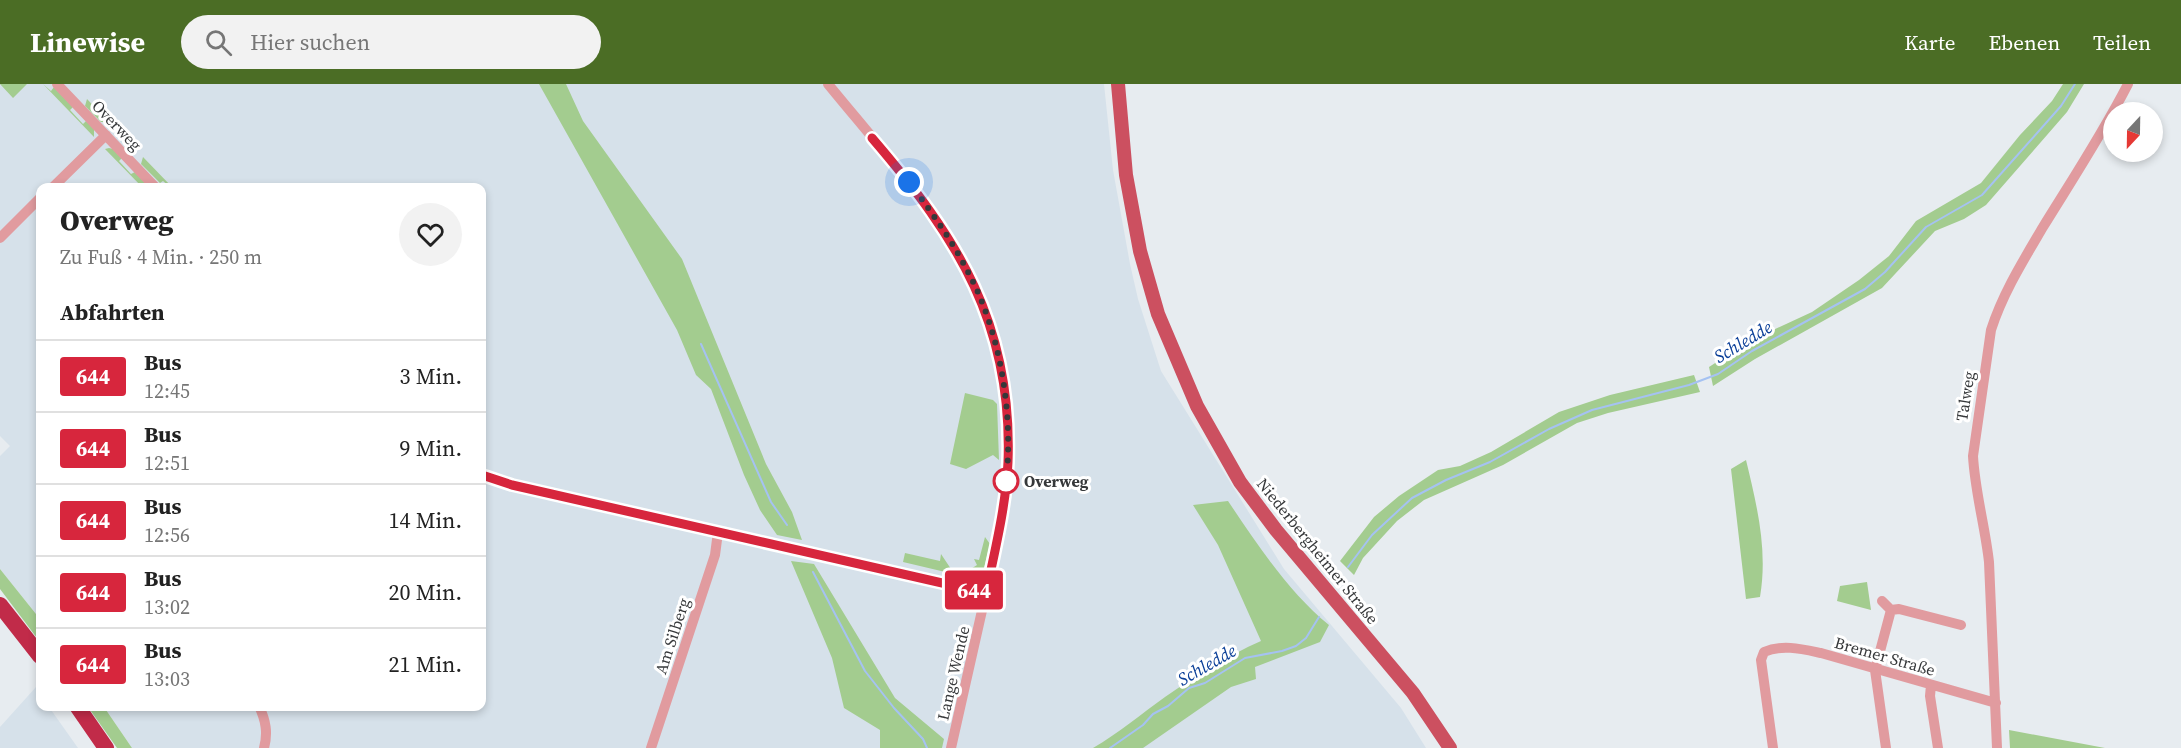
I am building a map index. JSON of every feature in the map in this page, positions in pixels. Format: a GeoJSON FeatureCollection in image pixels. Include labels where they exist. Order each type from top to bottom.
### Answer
{"type":"FeatureCollection","features":[{"type":"Feature","properties":{"kind":"highway"},"geometry":{"type":"LineString","coordinates":[[0,604],[36,651]]}},
{"type":"Feature","properties":{"kind":"highway"},"geometry":{"type":"LineString","coordinates":[[80,711],[106,748]]}},
{"type":"Feature","properties":{"kind":"main road","name":"Niederbergheimer Straße"},"geometry":{"type":"LineString","coordinates":[[1118,84],[1125,175],[1140,251],[1158,314],[1197,406],[1240,482],[1276,530],[1413,693],[1450,748]]}},
{"type":"Feature","properties":{"kind":"street","name":"Overweg"},"geometry":{"type":"LineString","coordinates":[[57,84],[151,183]]}},
{"type":"Feature","properties":{"kind":"street","name":"Lange Wende"},"geometry":{"type":"LineString","coordinates":[[828,84],[909,182],[940,224],[980,296],[1001,370],[1008,429],[1008,464],[1004,503],[951,748]]}},
{"type":"Feature","properties":{"kind":"street","name":"Talweg"},"geometry":{"type":"LineString","coordinates":[[1997,748],[1989,562],[1974,477],[1973,456],[1991,330],[1997,311],[2019,267],[2128,84]]}},
{"type":"Feature","properties":{"kind":"street"},"geometry":{"type":"LineString","coordinates":[[57,183],[106,135]]}},
{"type":"Feature","properties":{"kind":"street"},"geometry":{"type":"LineString","coordinates":[[0,238],[36,202]]}},
{"type":"Feature","properties":{"kind":"street"},"geometry":{"type":"LineString","coordinates":[[486,476],[512,485],[986,593]]}},
{"type":"Feature","properties":{"kind":"street","name":"Am Silberg"},"geometry":{"type":"LineString","coordinates":[[651,748],[715,555],[718,532]]}},
{"type":"Feature","properties":{"kind":"street"},"geometry":{"type":"LineString","coordinates":[[1882,601],[1891,610]]}},
{"type":"Feature","properties":{"kind":"street"},"geometry":{"type":"LineString","coordinates":[[1891,610],[1899,609],[1961,625]]}},
{"type":"Feature","properties":{"kind":"street"},"geometry":{"type":"LineString","coordinates":[[1886,748],[1875,670],[1891,610]]}},
{"type":"Feature","properties":{"kind":"street","name":"Bremer Straße"},"geometry":{"type":"LineString","coordinates":[[1773,748],[1761,660],[1764,652],[1769,650],[1793,647],[1821,653],[1996,703]]}},
{"type":"Feature","properties":{"kind":"street"},"geometry":{"type":"LineString","coordinates":[[1931,685],[1930,696],[1938,748]]}},
{"type":"Feature","properties":{"kind":"street"},"geometry":{"type":"LineString","coordinates":[[261,711],[265,719],[267,737],[264,748]]}},
{"type":"Feature","properties":{"kind":"shaded area"},"geometry":{"type":"Polygon","coordinates":[[[0,84],[1104,84],[1113,170],[1130,264],[1138,299],[1161,371],[1284,569],[1401,708],[1426,748],[132,748],[107,711],[486,711],[486,183],[36,183],[36,614],[0,569],[0,456],[10,446],[0,436],[0,84]]]}},
{"type":"Feature","properties":{"kind":"shaded area"},"geometry":{"type":"Polygon","coordinates":[[[36,687],[36,711],[52,711],[78,748],[0,748],[0,727],[36,687]]]}},
{"type":"Feature","properties":{"kind":"green space"},"geometry":{"type":"Polygon","coordinates":[[[0,84],[27,84],[13,98],[0,84]]]}},
{"type":"Feature","properties":{"kind":"green space"},"geometry":{"type":"Polygon","coordinates":[[[43,84],[51,91],[54,87],[73,107],[70,110],[83,124],[86,121],[94,129],[94,137],[43,84]]]}},
{"type":"Feature","properties":{"kind":"green space"},"geometry":{"type":"Polygon","coordinates":[[[539,84],[566,84],[583,121],[682,259],[766,464],[792,512],[802,540],[777,535],[760,510],[711,389],[696,375],[677,330],[539,84]]]}},
{"type":"Feature","properties":{"kind":"green space"},"geometry":{"type":"Polygon","coordinates":[[[2063,84],[2084,84],[2067,112],[1986,205],[1964,219],[1935,231],[1882,288],[1755,359],[1713,386],[1709,367],[1749,341],[1812,312],[1889,256],[1916,221],[1981,183],[2020,135],[2052,101],[2063,84]]]}},
{"type":"Feature","properties":{"kind":"green space"},"geometry":{"type":"Polygon","coordinates":[[[87,99],[109,122],[101,122],[85,106],[87,99]]]}},
{"type":"Feature","properties":{"kind":"green space"},"geometry":{"type":"Polygon","coordinates":[[[105,149],[113,149],[122,158],[119,161],[131,174],[135,172],[146,183],[138,183],[105,149]]]}},
{"type":"Feature","properties":{"kind":"green space"},"geometry":{"type":"Polygon","coordinates":[[[143,157],[168,183],[163,181],[160,183],[141,164],[143,157]]]}},
{"type":"Feature","properties":{"kind":"green space"},"geometry":{"type":"Polygon","coordinates":[[[1694,375],[1700,392],[1608,413],[1577,423],[1503,465],[1424,500],[1397,521],[1363,558],[1354,575],[1340,561],[1374,517],[1399,496],[1438,470],[1460,466],[1491,452],[1559,412],[1610,395],[1694,375]]]}},
{"type":"Feature","properties":{"kind":"green space"},"geometry":{"type":"Polygon","coordinates":[[[965,393],[993,400],[997,404],[999,460],[993,455],[966,469],[950,464],[965,393]]]}},
{"type":"Feature","properties":{"kind":"green space"},"geometry":{"type":"Polygon","coordinates":[[[1746,460],[1757,511],[1763,562],[1760,597],[1746,599],[1731,469],[1746,460]]]}},
{"type":"Feature","properties":{"kind":"green space"},"geometry":{"type":"Polygon","coordinates":[[[1228,501],[1287,583],[1329,625],[1320,642],[1255,667],[1256,679],[1231,687],[1143,748],[1093,748],[1200,674],[1261,641],[1218,545],[1193,505],[1228,501]]]}},
{"type":"Feature","properties":{"kind":"green space"},"geometry":{"type":"Polygon","coordinates":[[[985,537],[990,544],[984,568],[973,579],[966,580],[958,575],[903,562],[905,553],[940,561],[941,554],[953,572],[959,569],[963,574],[977,565],[974,559],[979,560],[985,537]]]}},
{"type":"Feature","properties":{"kind":"green space"},"geometry":{"type":"Polygon","coordinates":[[[791,561],[814,564],[895,698],[944,739],[942,748],[880,748],[880,730],[844,708],[832,658],[791,561]]]}},
{"type":"Feature","properties":{"kind":"green space"},"geometry":{"type":"Polygon","coordinates":[[[0,569],[36,614],[36,637],[0,589],[0,569]]]}},
{"type":"Feature","properties":{"kind":"green space"},"geometry":{"type":"Polygon","coordinates":[[[1867,582],[1871,610],[1837,601],[1840,586],[1867,582]]]}},
{"type":"Feature","properties":{"kind":"green space"},"geometry":{"type":"Polygon","coordinates":[[[91,711],[107,711],[132,748],[117,748],[91,711]]]}},
{"type":"Feature","properties":{"kind":"green space"},"geometry":{"type":"Polygon","coordinates":[[[2009,730],[2105,748],[2010,748],[2009,730]]]}},
{"type":"Feature","properties":{"kind":"waterway","name":"Schledde"},"geometry":{"type":"LineString","coordinates":[[1348,567],[1372,535],[1412,498],[1446,480],[1490,462],[1549,429],[1592,410],[1689,385],[1718,374],[1752,351],[1865,289],[1885,272],[1926,227],[1982,195],[2061,106],[2075,84]]}},
{"type":"Feature","properties":{"kind":"waterway"},"geometry":{"type":"LineString","coordinates":[[701,344],[771,502],[787,525]]}},
{"type":"Feature","properties":{"kind":"waterway"},"geometry":{"type":"LineString","coordinates":[[813,572],[865,671],[894,708],[923,739],[927,748]]}},
{"type":"Feature","properties":{"kind":"waterway","name":"Schledde"},"geometry":{"type":"LineString","coordinates":[[1110,748],[1189,688],[1205,683],[1245,658],[1296,646],[1306,638],[1319,617]]}},
{"type":"Feature","properties":{"kind":"bus line","name":"644"},"geometry":{"type":"LineString","coordinates":[[486,476],[512,485],[986,593],[1004,503],[1008,464],[1008,429],[1001,370],[995,343],[980,296],[940,224],[872,138]]}},
{"type":"Feature","properties":{"kind":"place","name":"Overweg"},"geometry":{"type":"Point","coordinates":[1006,481]}},
{"type":"Feature","properties":{"kind":"route"},"geometry":{"type":"LineString","coordinates":[[909,182],[940,224],[980,296],[1001,370],[1008,429],[1006,481]]}}]}
